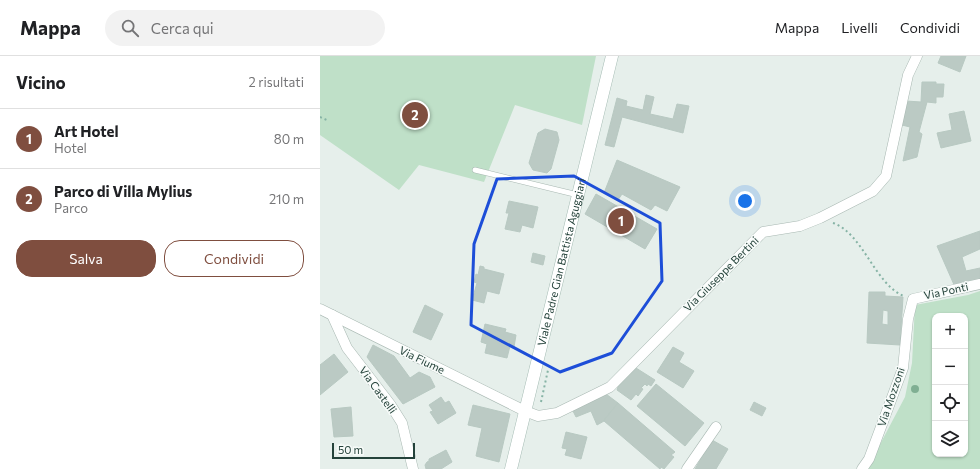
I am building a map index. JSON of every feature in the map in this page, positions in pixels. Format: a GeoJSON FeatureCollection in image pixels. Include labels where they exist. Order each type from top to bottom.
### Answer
{"type":"FeatureCollection","features":[{"type":"Feature","properties":{"kind":"main road","name":"Viale Padre Gian Battista Aguggiari"},"geometry":{"type":"LineString","coordinates":[[511,469],[612,56]]}},
{"type":"Feature","properties":{"kind":"street","name":"Via Giuseppe Bertini"},"geometry":{"type":"LineString","coordinates":[[525,411],[538,416],[557,413],[610,387],[763,232],[800,226],[820,218],[873,191],[886,176],[908,75],[917,56]]}},
{"type":"Feature","properties":{"kind":"street","name":"Via Ponti"},"geometry":{"type":"LineString","coordinates":[[913,299],[980,284]]}},
{"type":"Feature","properties":{"kind":"street","name":"Via Mozzoni"},"geometry":{"type":"LineString","coordinates":[[862,469],[869,459],[902,368],[908,319],[913,299]]}},
{"type":"Feature","properties":{"kind":"street","name":"Via Fiume"},"geometry":{"type":"LineString","coordinates":[[320,309],[525,411]]}},
{"type":"Feature","properties":{"kind":"street","name":"Via Castelli"},"geometry":{"type":"LineString","coordinates":[[332,315],[347,348],[390,404],[402,423],[413,469]]}},
{"type":"Feature","properties":{"kind":"street"},"geometry":{"type":"LineString","coordinates":[[687,469],[716,428]]}},
{"type":"Feature","properties":{"kind":"lane"},"geometry":{"type":"LineString","coordinates":[[475,170],[578,195]]}},
{"type":"Feature","properties":{"kind":"path"},"geometry":{"type":"LineString","coordinates":[[320,117],[329,121]]}},
{"type":"Feature","properties":{"kind":"path"},"geometry":{"type":"LineString","coordinates":[[820,218],[838,224],[852,237],[890,287],[900,294],[913,299]]}},
{"type":"Feature","properties":{"kind":"highlighted area"},"geometry":{"type":"Polygon","coordinates":[[[574,176],[660,223],[662,281],[612,353],[560,372],[471,325],[474,244],[497,179],[574,176]]]}},
{"type":"Feature","properties":{"kind":"green space"},"geometry":{"type":"Polygon","coordinates":[[[320,56],[596,56],[582,125],[515,105],[484,182],[419,165],[399,190],[320,135],[320,56]]]}},
{"type":"Feature","properties":{"kind":"green space"},"geometry":{"type":"Polygon","coordinates":[[[980,291],[980,469],[867,469],[905,397],[912,363],[915,305],[968,295],[980,291]]]}},
{"type":"Feature","properties":{"kind":"building"},"geometry":{"type":"Polygon","coordinates":[[[941,56],[966,56],[960,72],[938,63],[941,56]]]}},
{"type":"Feature","properties":{"kind":"building"},"geometry":{"type":"Polygon","coordinates":[[[922,82],[936,82],[936,84],[944,84],[943,97],[936,97],[936,103],[927,102],[919,132],[922,134],[917,157],[903,161],[910,127],[902,125],[906,101],[921,102],[922,82]]]}},
{"type":"Feature","properties":{"kind":"building"},"geometry":{"type":"Polygon","coordinates":[[[646,95],[654,97],[650,114],[673,119],[677,104],[689,106],[683,133],[622,117],[614,147],[605,145],[617,98],[627,101],[626,106],[643,110],[646,95]]]}},
{"type":"Feature","properties":{"kind":"building"},"geometry":{"type":"Polygon","coordinates":[[[964,111],[971,141],[941,148],[937,133],[952,130],[949,114],[964,111]]]}},
{"type":"Feature","properties":{"kind":"building"},"geometry":{"type":"Polygon","coordinates":[[[545,129],[557,132],[559,140],[551,169],[547,173],[533,170],[529,163],[538,133],[545,129]]]}},
{"type":"Feature","properties":{"kind":"building"},"geometry":{"type":"Polygon","coordinates":[[[617,160],[680,187],[667,211],[655,205],[651,210],[622,194],[618,200],[604,193],[617,160]]]}},
{"type":"Feature","properties":{"kind":"building"},"geometry":{"type":"Polygon","coordinates":[[[596,194],[657,229],[645,249],[585,214],[596,194]]]}},
{"type":"Feature","properties":{"kind":"building"},"geometry":{"type":"Polygon","coordinates":[[[509,201],[538,207],[533,228],[522,225],[520,232],[505,229],[509,213],[506,213],[509,201]]]}},
{"type":"Feature","properties":{"kind":"building"},"geometry":{"type":"Polygon","coordinates":[[[980,231],[980,249],[962,257],[966,271],[980,268],[980,281],[955,287],[937,246],[980,231]]]}},
{"type":"Feature","properties":{"kind":"building"},"geometry":{"type":"Polygon","coordinates":[[[533,253],[545,256],[543,265],[531,262],[533,253]]]}},
{"type":"Feature","properties":{"kind":"building"},"geometry":{"type":"Polygon","coordinates":[[[480,266],[484,267],[484,269],[504,274],[499,294],[487,291],[484,303],[472,300],[477,283],[474,282],[476,274],[478,275],[480,266]]]}},
{"type":"Feature","properties":{"kind":"building"},"geometry":{"type":"Polygon","coordinates":[[[869,292],[885,292],[885,296],[903,297],[900,345],[867,343],[869,292]],[[883,310],[882,324],[888,325],[888,311],[883,310]]]}},
{"type":"Feature","properties":{"kind":"building"},"geometry":{"type":"Polygon","coordinates":[[[425,305],[443,314],[431,340],[413,332],[425,305]]]}},
{"type":"Feature","properties":{"kind":"building"},"geometry":{"type":"Polygon","coordinates":[[[485,324],[506,329],[505,332],[516,335],[514,347],[510,346],[507,358],[485,353],[487,344],[481,342],[485,324]]]}},
{"type":"Feature","properties":{"kind":"building"},"geometry":{"type":"Polygon","coordinates":[[[373,345],[394,356],[410,378],[419,372],[430,377],[435,387],[403,404],[367,357],[373,345]]]}},
{"type":"Feature","properties":{"kind":"building"},"geometry":{"type":"Polygon","coordinates":[[[673,347],[684,353],[679,362],[694,371],[683,388],[657,372],[673,347]]]}},
{"type":"Feature","properties":{"kind":"building"},"geometry":{"type":"Polygon","coordinates":[[[334,354],[348,372],[320,395],[320,365],[334,354]]]}},
{"type":"Feature","properties":{"kind":"building"},"geometry":{"type":"Polygon","coordinates":[[[636,368],[655,380],[651,386],[648,384],[647,386],[645,384],[641,388],[643,389],[638,396],[636,394],[631,400],[617,390],[618,387],[636,368]]]}},
{"type":"Feature","properties":{"kind":"building"},"geometry":{"type":"Polygon","coordinates":[[[656,384],[704,423],[685,446],[637,406],[656,384]]]}},
{"type":"Feature","properties":{"kind":"building"},"geometry":{"type":"Polygon","coordinates":[[[606,394],[618,403],[604,421],[597,425],[591,411],[576,417],[572,409],[606,394]]]}},
{"type":"Feature","properties":{"kind":"building"},"geometry":{"type":"Polygon","coordinates":[[[441,397],[445,403],[449,401],[456,413],[438,424],[430,412],[433,411],[429,405],[441,397]]]}},
{"type":"Feature","properties":{"kind":"building"},"geometry":{"type":"Polygon","coordinates":[[[754,402],[766,408],[762,416],[750,410],[754,402]]]}},
{"type":"Feature","properties":{"kind":"building"},"geometry":{"type":"Polygon","coordinates":[[[618,403],[675,452],[671,455],[674,457],[664,469],[661,467],[660,469],[604,421],[618,403]]]}},
{"type":"Feature","properties":{"kind":"building"},"geometry":{"type":"Polygon","coordinates":[[[473,405],[510,414],[499,462],[476,456],[482,428],[468,425],[473,405]]]}},
{"type":"Feature","properties":{"kind":"building"},"geometry":{"type":"Polygon","coordinates":[[[351,407],[353,436],[334,437],[331,409],[351,407]]]}},
{"type":"Feature","properties":{"kind":"building"},"geometry":{"type":"Polygon","coordinates":[[[566,432],[587,437],[581,459],[565,455],[567,449],[562,448],[566,432]]]}},
{"type":"Feature","properties":{"kind":"building"},"geometry":{"type":"Polygon","coordinates":[[[712,440],[728,449],[716,469],[695,469],[712,440]]]}},
{"type":"Feature","properties":{"kind":"building"},"geometry":{"type":"Polygon","coordinates":[[[446,450],[452,462],[441,469],[426,469],[425,465],[429,459],[446,450]]]}},
{"type":"Feature","properties":{"kind":"place","name":"Parco di Villa Mylius"},"geometry":{"type":"Point","coordinates":[415,115]}},
{"type":"Feature","properties":{"kind":"place","name":"Art Hotel"},"geometry":{"type":"Point","coordinates":[621,221]}}]}
